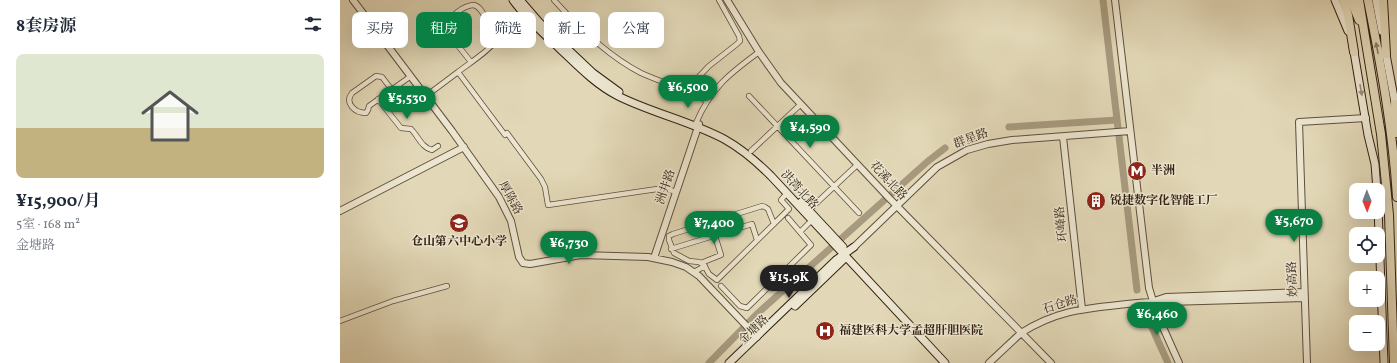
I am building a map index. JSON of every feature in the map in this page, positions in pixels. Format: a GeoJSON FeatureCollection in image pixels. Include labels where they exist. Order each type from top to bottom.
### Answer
{"type":"FeatureCollection","features":[{"type":"Feature","properties":{"kind":"highway"},"geometry":{"type":"LineString","coordinates":[[1343,0],[1348,15],[1354,52]]}},
{"type":"Feature","properties":{"kind":"highway"},"geometry":{"type":"LineString","coordinates":[[1351,0],[1366,36]]}},
{"type":"Feature","properties":{"kind":"highway"},"geometry":{"type":"LineString","coordinates":[[1359,0],[1381,134],[1389,215],[1394,363]]}},
{"type":"Feature","properties":{"kind":"highway"},"geometry":{"type":"LineString","coordinates":[[1368,0],[1387,100],[1394,156],[1397,197]]}},
{"type":"Feature","properties":{"kind":"highway"},"geometry":{"type":"LineString","coordinates":[[1383,0],[1386,54]]}},
{"type":"Feature","properties":{"kind":"highway"},"geometry":{"type":"LineString","coordinates":[[1395,104],[1397,133]]}},
{"type":"Feature","properties":{"kind":"main road","name":"洪湾北路"},"geometry":{"type":"LineString","coordinates":[[513,0],[592,80],[602,87],[637,105],[698,125],[745,151],[847,254],[950,363]]}},
{"type":"Feature","properties":{"kind":"main road","name":"洪湾北路"},"geometry":{"type":"LineString","coordinates":[[520,0],[536,18],[604,82],[629,97],[729,137],[751,150],[809,210],[836,243]]}},
{"type":"Feature","properties":{"kind":"main road"},"geometry":{"type":"LineString","coordinates":[[1335,0],[1344,21],[1354,52],[1375,164],[1376,183]]}},
{"type":"Feature","properties":{"kind":"main road"},"geometry":{"type":"LineString","coordinates":[[1376,0],[1397,115]]}},
{"type":"Feature","properties":{"kind":"main road"},"geometry":{"type":"LineString","coordinates":[[1378,219],[1384,363]]}},
{"type":"Feature","properties":{"kind":"main road","name":"金塘路"},"geometry":{"type":"LineString","coordinates":[[736,363],[854,247]]}},
{"type":"Feature","properties":{"kind":"main road","name":"洪湾北路"},"geometry":{"type":"LineString","coordinates":[[847,254],[945,363]]}},
{"type":"Feature","properties":{"kind":"main road","name":"金塘路"},"geometry":{"type":"LineString","coordinates":[[729,363],[836,260],[847,254]]}},
{"type":"Feature","properties":{"kind":"street"},"geometry":{"type":"LineString","coordinates":[[340,211],[464,147],[353,0]]}},
{"type":"Feature","properties":{"kind":"street"},"geometry":{"type":"LineString","coordinates":[[554,0],[600,45],[622,62],[650,77],[686,90],[707,101]]}},
{"type":"Feature","properties":{"kind":"street"},"geometry":{"type":"LineString","coordinates":[[686,90],[709,66],[739,43],[739,36],[719,0]]}},
{"type":"Feature","properties":{"kind":"street","name":"花溪北路"},"geometry":{"type":"LineString","coordinates":[[727,0],[759,52],[781,83],[883,192],[1051,363]]}},
{"type":"Feature","properties":{"kind":"street"},"geometry":{"type":"LineString","coordinates":[[1115,0],[1149,288],[1152,301],[1179,363]]}},
{"type":"Feature","properties":{"kind":"street"},"geometry":{"type":"LineString","coordinates":[[426,96],[458,72],[471,62],[493,45],[495,41],[493,31],[480,8],[474,5],[464,8],[448,21],[446,27],[448,33],[471,62]]}},
{"type":"Feature","properties":{"kind":"street"},"geometry":{"type":"LineString","coordinates":[[728,15],[732,9]]}},
{"type":"Feature","properties":{"kind":"street"},"geometry":{"type":"LineString","coordinates":[[725,10],[732,9]]}},
{"type":"Feature","properties":{"kind":"street"},"geometry":{"type":"LineString","coordinates":[[698,125],[707,101],[714,90],[728,76],[759,52]]}},
{"type":"Feature","properties":{"kind":"street"},"geometry":{"type":"LineString","coordinates":[[458,72],[505,135],[507,133],[541,179],[545,187],[548,205],[664,188],[676,192]]}},
{"type":"Feature","properties":{"kind":"street"},"geometry":{"type":"LineString","coordinates":[[392,90],[382,77],[376,76],[352,93],[349,99],[350,104],[355,111],[364,113],[367,112],[369,106],[378,99],[392,90],[411,76]]}},
{"type":"Feature","properties":{"kind":"street"},"geometry":{"type":"LineString","coordinates":[[749,96],[859,213]]}},
{"type":"Feature","properties":{"kind":"street"},"geometry":{"type":"LineString","coordinates":[[378,99],[401,128],[411,130],[430,150],[438,146]]}},
{"type":"Feature","properties":{"kind":"street"},"geometry":{"type":"LineString","coordinates":[[751,150],[801,104]]}},
{"type":"Feature","properties":{"kind":"street","name":"妙高路"},"geometry":{"type":"LineString","coordinates":[[1307,363],[1298,122],[1366,118]]}},
{"type":"Feature","properties":{"kind":"street","name":"洲井路"},"geometry":{"type":"LineString","coordinates":[[654,258],[698,125]]}},
{"type":"Feature","properties":{"kind":"street","name":"群星路"},"geometry":{"type":"LineString","coordinates":[[854,247],[937,167],[968,150],[1006,140],[1130,131]]}},
{"type":"Feature","properties":{"kind":"street","name":"环峰路"},"geometry":{"type":"LineString","coordinates":[[1063,137],[1082,308]]}},
{"type":"Feature","properties":{"kind":"street","name":"厚陈路"},"geometry":{"type":"LineString","coordinates":[[464,147],[503,205],[513,228],[519,257],[523,263],[530,264],[576,255],[654,258],[672,262],[694,272],[710,286],[757,337]]}},
{"type":"Feature","properties":{"kind":"street"},"geometry":{"type":"LineString","coordinates":[[809,210],[857,165]]}},
{"type":"Feature","properties":{"kind":"street"},"geometry":{"type":"LineString","coordinates":[[774,224],[767,208],[762,206],[671,235],[668,240],[671,249],[676,255],[706,266],[710,274],[717,280],[757,240],[774,224],[789,209],[781,200],[787,193]]}},
{"type":"Feature","properties":{"kind":"street"},"geometry":{"type":"LineString","coordinates":[[721,286],[740,306],[744,308],[749,307],[811,245],[788,218]]}},
{"type":"Feature","properties":{"kind":"street"},"geometry":{"type":"LineString","coordinates":[[800,232],[812,220]]}},
{"type":"Feature","properties":{"kind":"street"},"geometry":{"type":"LineString","coordinates":[[671,249],[752,224],[757,240]]}},
{"type":"Feature","properties":{"kind":"street"},"geometry":{"type":"LineString","coordinates":[[701,263],[721,255],[714,236]]}},
{"type":"Feature","properties":{"kind":"street"},"geometry":{"type":"LineString","coordinates":[[694,272],[706,266]]}},
{"type":"Feature","properties":{"kind":"street"},"geometry":{"type":"LineString","coordinates":[[340,321],[393,301],[447,286]]}},
{"type":"Feature","properties":{"kind":"street","name":"石仓路"},"geometry":{"type":"LineString","coordinates":[[989,363],[1021,334],[1034,326],[1051,318],[1082,308],[1152,301],[1166,297],[1304,295]]}},
{"type":"Feature","properties":{"kind":"waterway"},"geometry":{"type":"LineString","coordinates":[[1103,0],[1137,290]]}},
{"type":"Feature","properties":{"kind":"waterway"},"geometry":{"type":"LineString","coordinates":[[1009,127],[1117,120]]}},
{"type":"Feature","properties":{"kind":"waterway"},"geometry":{"type":"LineString","coordinates":[[709,363],[758,313],[927,162],[945,148]]}},
{"type":"Feature","properties":{"kind":"waterway"},"geometry":{"type":"LineString","coordinates":[[1145,312],[1168,363]]}},
{"type":"Feature","properties":{"kind":"place","name":"半洲"},"geometry":{"type":"Point","coordinates":[1137,171]}},
{"type":"Feature","properties":{"kind":"place","name":"锐捷数字化智能工厂"},"geometry":{"type":"Point","coordinates":[1096,201]}},
{"type":"Feature","properties":{"kind":"place","name":"仓山第六中心小学"},"geometry":{"type":"Point","coordinates":[459,223]}},
{"type":"Feature","properties":{"kind":"place","name":"福建医科大学孟超肝胆医院"},"geometry":{"type":"Point","coordinates":[825,331]}}]}
